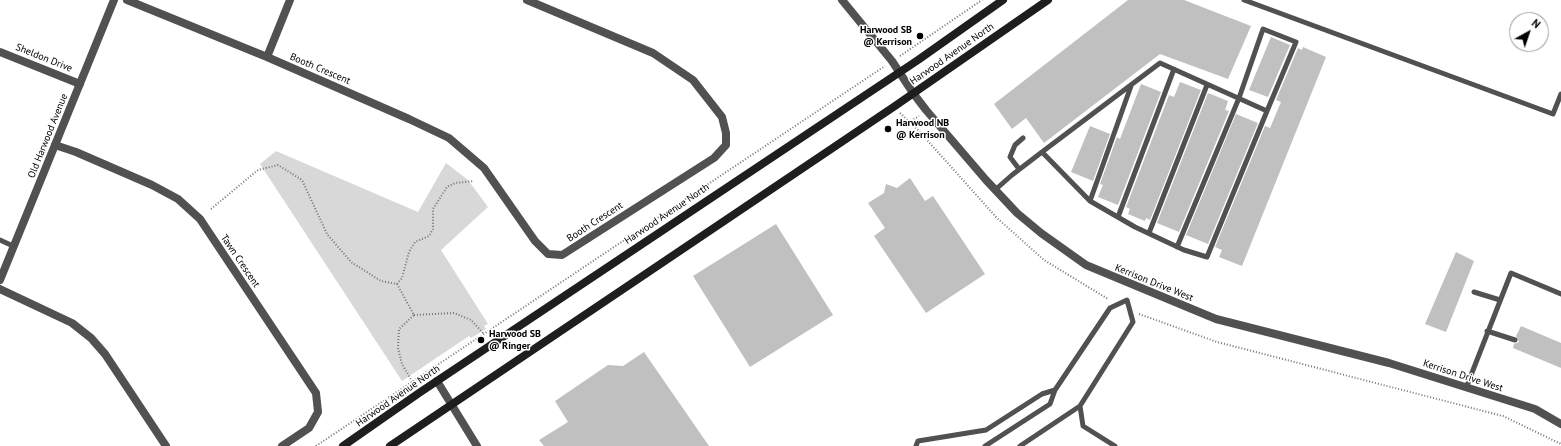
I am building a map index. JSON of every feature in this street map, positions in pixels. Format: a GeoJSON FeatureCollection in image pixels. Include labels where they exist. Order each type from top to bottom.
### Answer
{"type":"FeatureCollection","features":[{"type":"Feature","properties":{"kind":"main road","name":"Harwood Avenue North"},"geometry":{"type":"LineString","coordinates":[[343,446],[492,343],[899,72],[1003,0]]}},
{"type":"Feature","properties":{"kind":"main road","name":"Harwood Avenue North"},"geometry":{"type":"LineString","coordinates":[[390,446],[452,406],[1048,0]]}},
{"type":"Feature","properties":{"kind":"street","name":"Old Harwood Avenue"},"geometry":{"type":"LineString","coordinates":[[0,280],[114,0]]}},
{"type":"Feature","properties":{"kind":"street","name":"Booth Crescent"},"geometry":{"type":"LineString","coordinates":[[127,0],[267,57],[409,118],[449,138],[484,168],[535,241],[548,254],[562,256],[714,158],[726,145],[726,133],[722,118],[693,80],[659,57],[527,0]]}},
{"type":"Feature","properties":{"kind":"street"},"geometry":{"type":"LineString","coordinates":[[267,57],[290,0]]}},
{"type":"Feature","properties":{"kind":"street","name":"Kerrison Drive West"},"geometry":{"type":"LineString","coordinates":[[842,0],[892,61],[913,93],[940,128],[995,190],[1017,213],[1041,233],[1086,265],[1133,286],[1216,319],[1389,363],[1534,410],[1561,424]]}},
{"type":"Feature","properties":{"kind":"street","name":"Sheldon Drive"},"geometry":{"type":"LineString","coordinates":[[0,52],[80,84]]}},
{"type":"Feature","properties":{"kind":"street","name":"Tawn Crescent"},"geometry":{"type":"LineString","coordinates":[[55,145],[76,152],[178,198],[200,219],[316,392],[318,412],[309,428],[282,446]]}},
{"type":"Feature","properties":{"kind":"street"},"geometry":{"type":"LineString","coordinates":[[0,289],[72,323],[91,338],[105,354],[166,446]]}},
{"type":"Feature","properties":{"kind":"street"},"geometry":{"type":"LineString","coordinates":[[437,381],[477,446]]}},
{"type":"Feature","properties":{"kind":"lane"},"geometry":{"type":"LineString","coordinates":[[1244,0],[1553,114],[1561,94]]}},
{"type":"Feature","properties":{"kind":"lane"},"geometry":{"type":"LineString","coordinates":[[1042,152],[1090,201],[1177,247],[1207,257],[1296,42],[1263,30],[1239,98],[1177,247]]}},
{"type":"Feature","properties":{"kind":"lane"},"geometry":{"type":"LineString","coordinates":[[995,190],[1019,169],[1160,63],[1267,111]]}},
{"type":"Feature","properties":{"kind":"lane"},"geometry":{"type":"LineString","coordinates":[[1118,217],[1174,70]]}},
{"type":"Feature","properties":{"kind":"lane"},"geometry":{"type":"LineString","coordinates":[[1149,233],[1207,84]]}},
{"type":"Feature","properties":{"kind":"lane"},"geometry":{"type":"LineString","coordinates":[[1090,201],[1131,85]]}},
{"type":"Feature","properties":{"kind":"lane"},"geometry":{"type":"LineString","coordinates":[[1019,169],[1010,157],[1015,145],[1023,138]]}},
{"type":"Feature","properties":{"kind":"lane"},"geometry":{"type":"LineString","coordinates":[[0,240],[14,246]]}},
{"type":"Feature","properties":{"kind":"lane"},"geometry":{"type":"LineString","coordinates":[[1466,388],[1487,331],[1511,273],[1561,294]]}},
{"type":"Feature","properties":{"kind":"lane"},"geometry":{"type":"LineString","coordinates":[[1474,292],[1500,300]]}},
{"type":"Feature","properties":{"kind":"lane"},"geometry":{"type":"LineString","coordinates":[[985,446],[1050,404],[1055,390],[1110,308],[1127,300],[1133,322],[1080,406],[1020,446]]}},
{"type":"Feature","properties":{"kind":"lane"},"geometry":{"type":"LineString","coordinates":[[1487,331],[1514,340]]}},
{"type":"Feature","properties":{"kind":"lane"},"geometry":{"type":"LineString","coordinates":[[916,446],[918,441],[986,430],[1042,394],[1055,390]]}},
{"type":"Feature","properties":{"kind":"lane"},"geometry":{"type":"LineString","coordinates":[[1080,406],[1084,426],[1115,446]]}},
{"type":"Feature","properties":{"kind":"path"},"geometry":{"type":"LineString","coordinates":[[316,446],[982,0]]}},
{"type":"Feature","properties":{"kind":"path"},"geometry":{"type":"LineString","coordinates":[[211,210],[258,170],[278,165],[302,180],[327,234],[351,262],[381,281],[397,284]]}},
{"type":"Feature","properties":{"kind":"path"},"geometry":{"type":"LineString","coordinates":[[397,284],[402,278],[409,252],[415,242],[429,236],[434,229],[433,209],[446,187],[455,183],[474,181]]}},
{"type":"Feature","properties":{"kind":"path"},"geometry":{"type":"LineString","coordinates":[[397,284],[414,315]]}},
{"type":"Feature","properties":{"kind":"path"},"geometry":{"type":"LineString","coordinates":[[412,381],[402,364],[398,348],[399,328],[414,315],[454,313],[471,320],[492,343]]}},
{"type":"Feature","properties":{"kind":"shaded area"},"geometry":{"type":"Polygon","coordinates":[[[276,151],[418,212],[446,163],[468,180],[488,207],[441,250],[488,324],[484,326],[486,329],[471,338],[469,336],[402,381],[260,164],[276,151]]]}},
{"type":"Feature","properties":{"kind":"building"},"geometry":{"type":"Polygon","coordinates":[[[1128,0],[1184,0],[1251,26],[1228,79],[1160,54],[1044,143],[1026,118],[1012,129],[994,104],[1128,0]]]}},
{"type":"Feature","properties":{"kind":"building"},"geometry":{"type":"Polygon","coordinates":[[[1271,37],[1290,45],[1268,97],[1249,90],[1271,37]]]}},
{"type":"Feature","properties":{"kind":"building"},"geometry":{"type":"Polygon","coordinates":[[[1303,47],[1326,57],[1242,266],[1219,257],[1222,250],[1215,247],[1265,126],[1270,128],[1281,102],[1276,100],[1298,48],[1302,50],[1303,47]]]}},
{"type":"Feature","properties":{"kind":"building"},"geometry":{"type":"Polygon","coordinates":[[[1180,82],[1201,90],[1150,220],[1146,218],[1145,221],[1128,214],[1130,209],[1126,207],[1169,95],[1174,97],[1180,82]]]}},
{"type":"Feature","properties":{"kind":"building"},"geometry":{"type":"Polygon","coordinates":[[[1141,84],[1161,92],[1118,205],[1098,197],[1103,185],[1100,184],[1117,137],[1120,139],[1141,84]]]}},
{"type":"Feature","properties":{"kind":"building"},"geometry":{"type":"Polygon","coordinates":[[[1208,93],[1228,101],[1225,110],[1229,111],[1179,232],[1157,223],[1208,93]]]}},
{"type":"Feature","properties":{"kind":"building"},"geometry":{"type":"Polygon","coordinates":[[[1236,114],[1258,123],[1208,244],[1186,235],[1236,114]]]}},
{"type":"Feature","properties":{"kind":"building"},"geometry":{"type":"Polygon","coordinates":[[[1090,126],[1110,134],[1093,181],[1071,172],[1090,126]]]}},
{"type":"Feature","properties":{"kind":"building"},"geometry":{"type":"Polygon","coordinates":[[[910,178],[925,201],[933,196],[985,274],[926,313],[874,236],[885,228],[868,203],[884,193],[886,184],[897,188],[910,178]]]}},
{"type":"Feature","properties":{"kind":"building"},"geometry":{"type":"Polygon","coordinates":[[[776,224],[833,315],[750,367],[693,276],[776,224]]]}},
{"type":"Feature","properties":{"kind":"building"},"geometry":{"type":"Polygon","coordinates":[[[1456,252],[1474,261],[1446,332],[1425,324],[1456,252]]]}},
{"type":"Feature","properties":{"kind":"building"},"geometry":{"type":"Polygon","coordinates":[[[1521,326],[1561,343],[1561,368],[1513,348],[1514,344],[1519,342],[1516,336],[1521,326]]]}},
{"type":"Feature","properties":{"kind":"building"},"geometry":{"type":"Polygon","coordinates":[[[644,352],[709,446],[544,446],[539,440],[568,422],[555,401],[608,365],[623,366],[644,352]]]}},
{"type":"Feature","properties":{"kind":"place","name":"Harwood SB @ Kerrison"},"geometry":{"type":"Point","coordinates":[920,36]}},
{"type":"Feature","properties":{"kind":"place","name":"Harwood NB @ Kerrison"},"geometry":{"type":"Point","coordinates":[888,129]}},
{"type":"Feature","properties":{"kind":"place","name":"Harwood SB @ Ringer"},"geometry":{"type":"Point","coordinates":[481,340]}}]}
